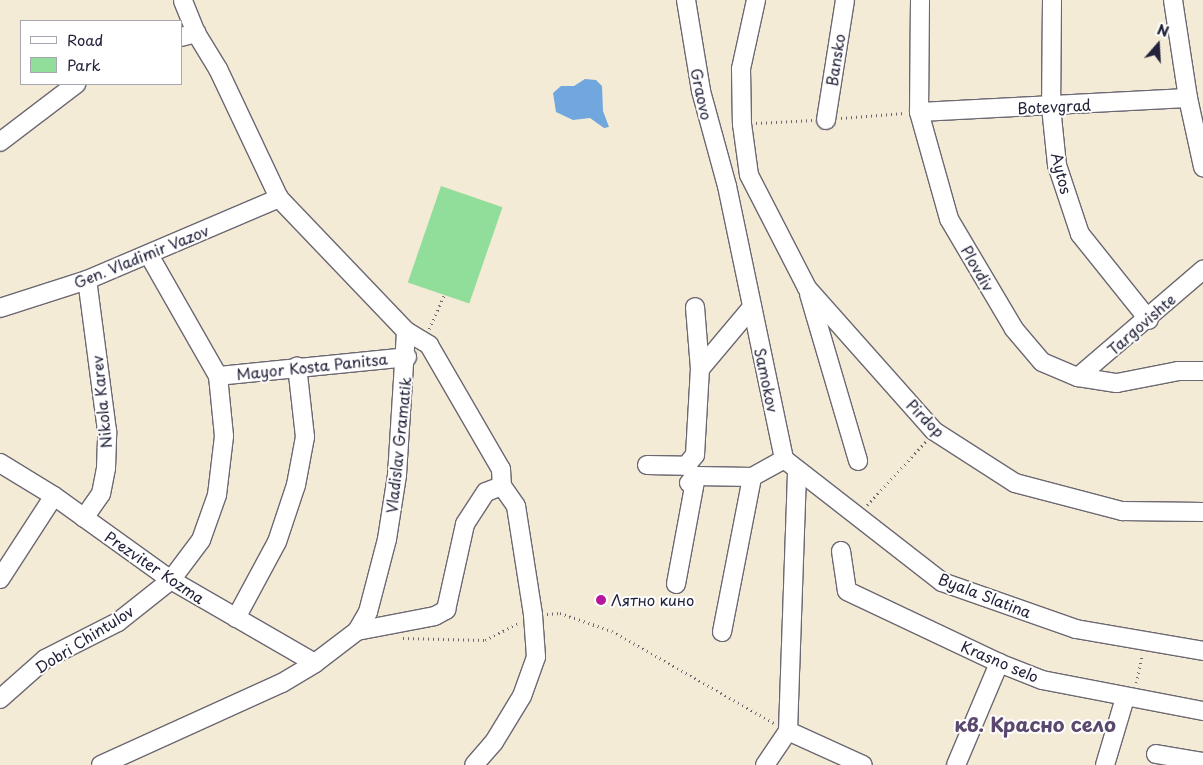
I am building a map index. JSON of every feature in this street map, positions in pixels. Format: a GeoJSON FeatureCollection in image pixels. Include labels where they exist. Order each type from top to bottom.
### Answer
{"type":"FeatureCollection","features":[{"type":"Feature","properties":{"kind":"street"},"geometry":{"type":"LineString","coordinates":[[183,0],[189,35],[218,69],[279,198],[406,331],[429,345],[501,469],[502,486],[516,506],[533,616],[536,657],[522,696],[494,742],[474,765]]}},
{"type":"Feature","properties":{"kind":"street","name":"Graovo"},"geometry":{"type":"LineString","coordinates":[[686,0],[701,91],[727,186]]}},
{"type":"Feature","properties":{"kind":"street"},"geometry":{"type":"LineString","coordinates":[[727,186],[748,175],[742,124],[741,69],[756,0]]}},
{"type":"Feature","properties":{"kind":"street","name":"Bansko"},"geometry":{"type":"LineString","coordinates":[[826,120],[845,0]]}},
{"type":"Feature","properties":{"kind":"street","name":"Plovdiv"},"geometry":{"type":"LineString","coordinates":[[920,0],[919,112],[949,219],[1014,329],[1042,362],[1078,377],[1117,383],[1178,371],[1203,372]]}},
{"type":"Feature","properties":{"kind":"street","name":"Aytos"},"geometry":{"type":"LineString","coordinates":[[1052,0],[1051,107],[1057,165],[1080,234],[1149,320]]}},
{"type":"Feature","properties":{"kind":"street"},"geometry":{"type":"LineString","coordinates":[[1173,0],[1188,98],[1203,167]]}},
{"type":"Feature","properties":{"kind":"street"},"geometry":{"type":"LineString","coordinates":[[0,142],[75,85]]}},
{"type":"Feature","properties":{"kind":"street","name":"Botevgrad"},"geometry":{"type":"LineString","coordinates":[[919,112],[1051,107],[1188,98]]}},
{"type":"Feature","properties":{"kind":"street","name":"Pirdop"},"geometry":{"type":"LineString","coordinates":[[748,175],[807,288],[934,431],[1015,483],[1122,511],[1203,512]]}},
{"type":"Feature","properties":{"kind":"street","name":"Samokov"},"geometry":{"type":"LineString","coordinates":[[727,186],[784,459]]}},
{"type":"Feature","properties":{"kind":"street","name":"Gen. Vladimir Vazov"},"geometry":{"type":"LineString","coordinates":[[0,308],[87,280],[279,198]]}},
{"type":"Feature","properties":{"kind":"street","name":"Dobri Chintulov"},"geometry":{"type":"LineString","coordinates":[[0,698],[45,659],[118,622],[171,580],[201,540],[217,495],[224,436],[218,376],[149,254]]}},
{"type":"Feature","properties":{"kind":"street","name":"Targovishte"},"geometry":{"type":"LineString","coordinates":[[1078,377],[1149,320],[1203,270]]}},
{"type":"Feature","properties":{"kind":"street","name":"Nikola Karev"},"geometry":{"type":"LineString","coordinates":[[84,518],[101,494],[106,468],[107,431],[87,280]]}},
{"type":"Feature","properties":{"kind":"street"},"geometry":{"type":"LineString","coordinates":[[807,288],[858,461]]}},
{"type":"Feature","properties":{"kind":"street"},"geometry":{"type":"LineString","coordinates":[[647,465],[686,466],[696,454],[700,369],[695,307]]}},
{"type":"Feature","properties":{"kind":"street"},"geometry":{"type":"LineString","coordinates":[[700,369],[752,307]]}},
{"type":"Feature","properties":{"kind":"street","name":"Vladislav Gramatik"},"geometry":{"type":"LineString","coordinates":[[101,765],[241,703],[315,663],[357,631],[368,612],[387,539],[397,476],[407,357],[406,331]]}},
{"type":"Feature","properties":{"kind":"street","name":"Mayor Kosta Panitsa"},"geometry":{"type":"LineString","coordinates":[[218,376],[297,366],[407,357]]}},
{"type":"Feature","properties":{"kind":"street"},"geometry":{"type":"LineString","coordinates":[[236,618],[277,542],[296,485],[305,437],[297,366]]}},
{"type":"Feature","properties":{"kind":"street"},"geometry":{"type":"LineString","coordinates":[[676,584],[690,482],[752,476],[784,459],[797,472],[788,731],[764,765]]}},
{"type":"Feature","properties":{"kind":"street","name":"Prezviter Kozma"},"geometry":{"type":"LineString","coordinates":[[0,463],[54,496],[171,580],[315,663]]}},
{"type":"Feature","properties":{"kind":"street","name":"Byala Slatina"},"geometry":{"type":"LineString","coordinates":[[797,472],[942,582],[1076,629],[1203,651]]}},
{"type":"Feature","properties":{"kind":"street"},"geometry":{"type":"LineString","coordinates":[[722,632],[752,476]]}},
{"type":"Feature","properties":{"kind":"street"},"geometry":{"type":"LineString","coordinates":[[357,631],[435,616],[446,610],[465,524],[486,492],[502,486]]}},
{"type":"Feature","properties":{"kind":"street"},"geometry":{"type":"LineString","coordinates":[[0,579],[54,496]]}},
{"type":"Feature","properties":{"kind":"street","name":"Krasno selo"},"geometry":{"type":"LineString","coordinates":[[841,550],[847,591],[999,663],[1042,680],[1129,698],[1203,710]]}},
{"type":"Feature","properties":{"kind":"street"},"geometry":{"type":"LineString","coordinates":[[956,765],[999,663]]}},
{"type":"Feature","properties":{"kind":"street"},"geometry":{"type":"LineString","coordinates":[[1105,765],[1129,698]]}},
{"type":"Feature","properties":{"kind":"street"},"geometry":{"type":"LineString","coordinates":[[788,731],[863,765]]}},
{"type":"Feature","properties":{"kind":"street"},"geometry":{"type":"LineString","coordinates":[[1156,754],[1203,762]]}},
{"type":"Feature","properties":{"kind":"path"},"geometry":{"type":"LineString","coordinates":[[424,342],[444,295]]}},
{"type":"Feature","properties":{"kind":"path"},"geometry":{"type":"LineString","coordinates":[[856,517],[934,431]]}},
{"type":"Feature","properties":{"kind":"path"},"geometry":{"type":"LineString","coordinates":[[395,638],[485,640],[533,616],[560,613],[612,631],[788,731]]}},
{"type":"Feature","properties":{"kind":"path"},"geometry":{"type":"LineString","coordinates":[[1129,698],[1145,641]]}},
{"type":"Feature","properties":{"kind":"green space"},"geometry":{"type":"Polygon","coordinates":[[[441,186],[502,207],[469,304],[408,282],[441,186]]]}},
{"type":"Feature","properties":{"kind":"water"},"geometry":{"type":"Polygon","coordinates":[[[585,79],[596,80],[602,86],[603,111],[609,127],[604,128],[590,118],[573,120],[556,112],[553,93],[561,86],[574,86],[585,79]]]}},
{"type":"Feature","properties":{"kind":"place","name":"Лятно кино"},"geometry":{"type":"Point","coordinates":[601,600]}},
{"type":"Feature","properties":{"kind":"district","name":"кв. Красно село"},"geometry":{"type":"Point","coordinates":[1035,724]}}]}
